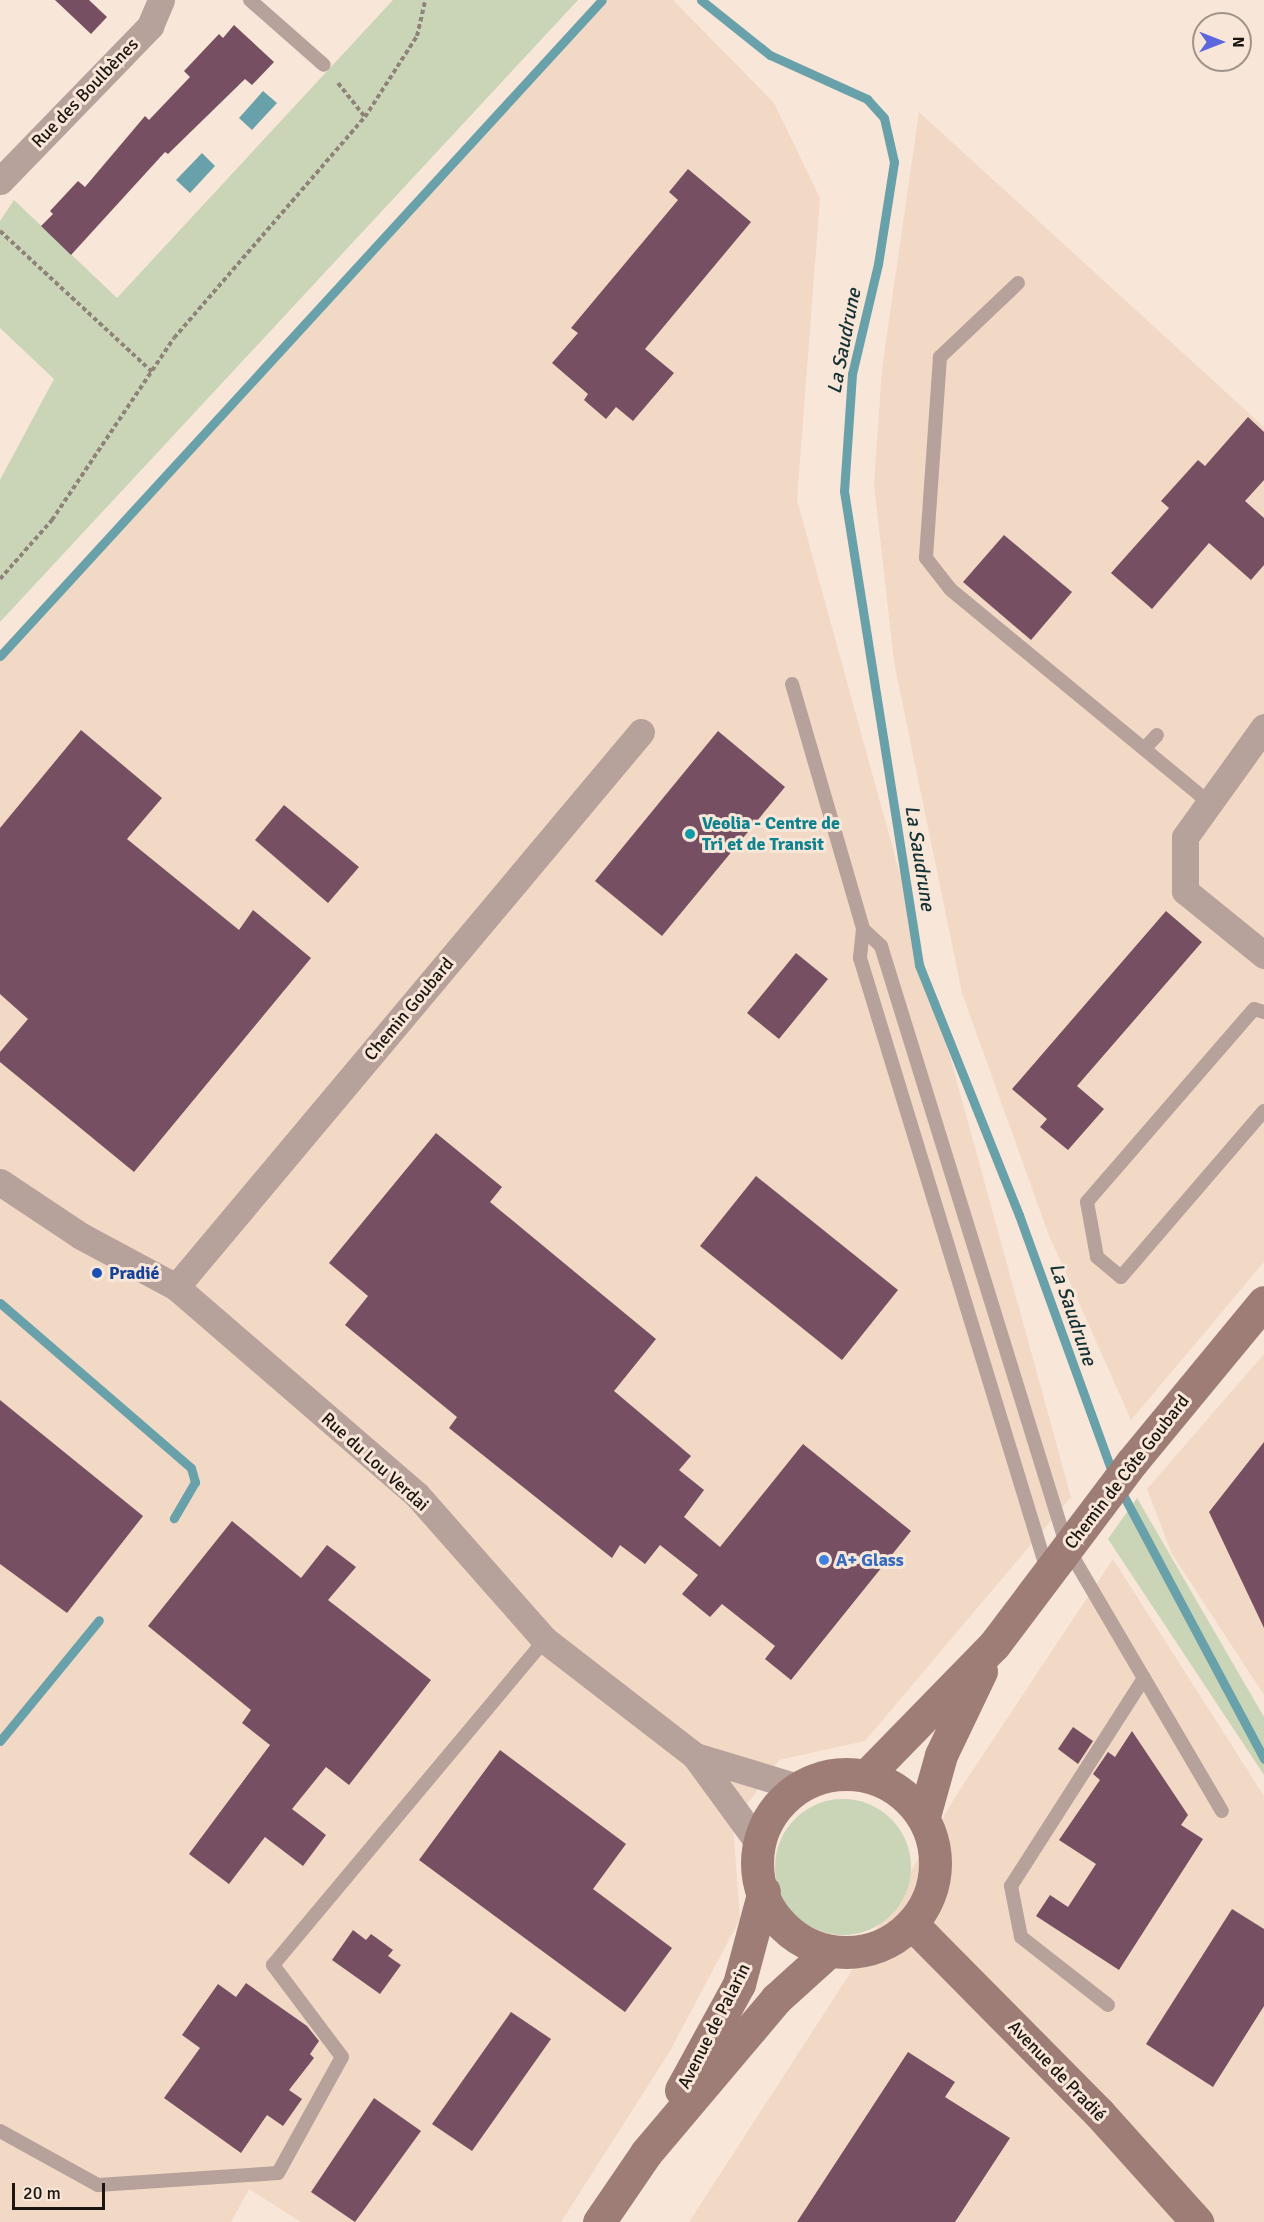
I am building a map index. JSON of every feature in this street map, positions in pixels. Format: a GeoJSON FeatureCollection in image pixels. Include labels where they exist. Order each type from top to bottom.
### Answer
{"type":"FeatureCollection","features":[{"type":"Feature","properties":{"kind":"main road","name":"Chemin de Côte Goubard"},"geometry":{"type":"LineString","coordinates":[[867,1775],[994,1645],[1132,1462],[1264,1302]]}},
{"type":"Feature","properties":{"kind":"main road","name":"Chemin de Côte Goubard"},"geometry":{"type":"LineString","coordinates":[[924,1816],[941,1755],[994,1645]]}},
{"type":"Feature","properties":{"kind":"main road"},"geometry":{"type":"LineString","coordinates":[[831,1774],[867,1775],[900,1790],[924,1816],[933,1834],[937,1862],[933,1889],[912,1924],[876,1947],[828,1953],[795,1940],[772,1917],[764,1891],[757,1841],[770,1810],[801,1788],[831,1774]]}},
{"type":"Feature","properties":{"kind":"main road","name":"Avenue de Palarin"},"geometry":{"type":"LineString","coordinates":[[599,2222],[646,2153],[739,1984],[764,1891]]}},
{"type":"Feature","properties":{"kind":"main road","name":"Avenue de Pradié"},"geometry":{"type":"LineString","coordinates":[[912,1924],[1099,2113],[1197,2222]]}},
{"type":"Feature","properties":{"kind":"main road","name":"Avenue de Palarin"},"geometry":{"type":"LineString","coordinates":[[646,2153],[776,1999],[828,1953]]}},
{"type":"Feature","properties":{"kind":"street","name":"Rue des Boulbènes"},"geometry":{"type":"LineString","coordinates":[[0,181],[150,26],[161,0]]}},
{"type":"Feature","properties":{"kind":"street"},"geometry":{"type":"LineString","coordinates":[[1264,727],[1185,837],[1185,891],[1264,955]]}},
{"type":"Feature","properties":{"kind":"street","name":"Chemin Goubard"},"geometry":{"type":"LineString","coordinates":[[177,1287],[641,732]]}},
{"type":"Feature","properties":{"kind":"street","name":"Rue du Lou Verdai"},"geometry":{"type":"LineString","coordinates":[[0,1182],[81,1236],[177,1287],[417,1495],[545,1640],[694,1756],[757,1841]]}},
{"type":"Feature","properties":{"kind":"street"},"geometry":{"type":"LineString","coordinates":[[694,1756],[801,1788]]}},
{"type":"Feature","properties":{"kind":"lane"},"geometry":{"type":"LineString","coordinates":[[250,0],[324,65]]}},
{"type":"Feature","properties":{"kind":"lane"},"geometry":{"type":"LineString","coordinates":[[1018,283],[940,357],[926,558],[950,589],[1210,803]]}},
{"type":"Feature","properties":{"kind":"lane"},"geometry":{"type":"LineString","coordinates":[[792,684],[863,929],[860,958],[1057,1560],[1144,1678],[1222,1811]]}},
{"type":"Feature","properties":{"kind":"lane"},"geometry":{"type":"LineString","coordinates":[[1144,749],[1157,735]]}},
{"type":"Feature","properties":{"kind":"lane"},"geometry":{"type":"LineString","coordinates":[[863,929],[881,946],[1057,1560]]}},
{"type":"Feature","properties":{"kind":"lane"},"geometry":{"type":"LineString","coordinates":[[1264,1012],[1254,1009],[1088,1202],[1097,1257],[1121,1277],[1264,1111]]}},
{"type":"Feature","properties":{"kind":"lane"},"geometry":{"type":"LineString","coordinates":[[0,2131],[98,2185],[278,2173],[342,2057],[273,1965],[545,1640]]}},
{"type":"Feature","properties":{"kind":"lane"},"geometry":{"type":"LineString","coordinates":[[1108,2006],[1021,1937],[1011,1886],[1144,1678]]}},
{"type":"Feature","properties":{"kind":"path"},"geometry":{"type":"LineString","coordinates":[[0,579],[52,520],[174,338],[365,117],[417,36],[425,0]]}},
{"type":"Feature","properties":{"kind":"path"},"geometry":{"type":"LineString","coordinates":[[324,65],[365,117]]}},
{"type":"Feature","properties":{"kind":"path"},"geometry":{"type":"LineString","coordinates":[[0,231],[152,372]]}},
{"type":"Feature","properties":{"kind":"shaded area"},"geometry":{"type":"Polygon","coordinates":[[[601,0],[673,0],[774,103],[820,198],[797,500],[1071,1497],[865,1741],[779,1760],[733,1824],[740,1919],[670,2051],[561,2222],[301,2222],[249,2189],[231,2222],[0,2222],[0,650],[601,0]]]}},
{"type":"Feature","properties":{"kind":"shaded area"},"geometry":{"type":"Polygon","coordinates":[[[919,112],[1264,427],[1264,1262],[1131,1420],[1048,1233],[962,993],[894,662],[874,484],[882,369],[919,112]]]}},
{"type":"Feature","properties":{"kind":"shaded area"},"geometry":{"type":"Polygon","coordinates":[[[1264,1354],[1264,1695],[1172,1554],[1147,1489],[1264,1354]]]}},
{"type":"Feature","properties":{"kind":"shaded area"},"geometry":{"type":"Polygon","coordinates":[[[1113,1559],[1264,1796],[1264,2222],[689,2222],[851,1972],[957,1794],[1113,1559]]]}},
{"type":"Feature","properties":{"kind":"green space"},"geometry":{"type":"Polygon","coordinates":[[[393,0],[578,0],[0,622],[0,480],[54,379],[0,328],[0,221],[14,200],[117,298],[393,0]]]}},
{"type":"Feature","properties":{"kind":"green space"},"geometry":{"type":"Polygon","coordinates":[[[1137,1498],[1264,1717],[1264,1775],[1108,1539],[1137,1498]]]}},
{"type":"Feature","properties":{"kind":"green space"},"geometry":{"type":"Polygon","coordinates":[[[843,1799],[869,1804],[881,1810],[891,1819],[900,1829],[906,1841],[911,1867],[906,1893],[900,1905],[891,1915],[881,1924],[869,1930],[843,1935],[817,1930],[805,1924],[795,1915],[786,1905],[780,1893],[775,1867],[780,1841],[786,1829],[795,1819],[805,1810],[817,1804],[843,1799]]]}},
{"type":"Feature","properties":{"kind":"water"},"geometry":{"type":"Polygon","coordinates":[[[263,91],[277,103],[252,130],[239,118],[263,91]]]}},
{"type":"Feature","properties":{"kind":"water"},"geometry":{"type":"Polygon","coordinates":[[[202,153],[215,166],[190,193],[176,180],[202,153]]]}},
{"type":"Feature","properties":{"kind":"building"},"geometry":{"type":"Polygon","coordinates":[[[55,0],[89,0],[107,17],[91,34],[55,0]]]}},
{"type":"Feature","properties":{"kind":"building"},"geometry":{"type":"Polygon","coordinates":[[[234,25],[274,62],[252,85],[245,79],[168,154],[165,152],[71,255],[41,226],[53,214],[50,211],[78,181],[85,187],[145,116],[149,120],[190,77],[184,71],[219,34],[223,38],[234,25]]]}},
{"type":"Feature","properties":{"kind":"building"},"geometry":{"type":"Polygon","coordinates":[[[688,169],[751,222],[645,349],[674,373],[633,421],[616,407],[606,419],[584,400],[588,394],[552,363],[578,333],[571,328],[678,200],[669,192],[688,169]]]}},
{"type":"Feature","properties":{"kind":"building"},"geometry":{"type":"Polygon","coordinates":[[[1248,417],[1264,432],[1264,480],[1245,501],[1264,518],[1264,565],[1251,580],[1209,543],[1152,609],[1111,573],[1169,508],[1161,501],[1198,460],[1205,466],[1248,417]]]}},
{"type":"Feature","properties":{"kind":"building"},"geometry":{"type":"Polygon","coordinates":[[[1004,535],[1072,592],[1031,640],[963,582],[1004,535]]]}},
{"type":"Feature","properties":{"kind":"building"},"geometry":{"type":"Polygon","coordinates":[[[81,730],[162,798],[127,839],[239,930],[253,910],[311,958],[134,1172],[0,1062],[0,1052],[28,1019],[0,994],[0,828],[81,730]]]}},
{"type":"Feature","properties":{"kind":"building","name":"Veolia - Centre de Tri et de Transit"},"geometry":{"type":"Polygon","coordinates":[[[718,731],[785,787],[662,936],[595,881],[718,731]]]}},
{"type":"Feature","properties":{"kind":"building"},"geometry":{"type":"Polygon","coordinates":[[[284,805],[359,867],[328,903],[255,840],[284,805]]]}},
{"type":"Feature","properties":{"kind":"building"},"geometry":{"type":"Polygon","coordinates":[[[1166,911],[1202,942],[1077,1086],[1104,1109],[1068,1150],[1040,1127],[1047,1119],[1012,1089],[1166,911]]]}},
{"type":"Feature","properties":{"kind":"building"},"geometry":{"type":"Polygon","coordinates":[[[796,953],[828,979],[779,1039],[747,1013],[796,953]]]}},
{"type":"Feature","properties":{"kind":"building"},"geometry":{"type":"Polygon","coordinates":[[[436,1133],[502,1187],[490,1202],[656,1339],[614,1391],[691,1456],[679,1470],[704,1490],[684,1517],[720,1547],[803,1444],[911,1531],[791,1680],[765,1659],[775,1646],[722,1604],[710,1617],[682,1594],[698,1575],[660,1545],[645,1564],[620,1545],[612,1558],[449,1428],[457,1417],[345,1325],[368,1296],[329,1263],[436,1133]]]}},
{"type":"Feature","properties":{"kind":"building"},"geometry":{"type":"Polygon","coordinates":[[[756,1176],[898,1290],[842,1360],[700,1246],[756,1176]]]}},
{"type":"Feature","properties":{"kind":"building"},"geometry":{"type":"Polygon","coordinates":[[[0,1400],[143,1516],[67,1613],[0,1564],[0,1400]]]}},
{"type":"Feature","properties":{"kind":"building"},"geometry":{"type":"Polygon","coordinates":[[[1264,1442],[1264,1628],[1209,1512],[1264,1442]]]}},
{"type":"Feature","properties":{"kind":"building"},"geometry":{"type":"Polygon","coordinates":[[[232,1521],[301,1578],[327,1545],[356,1567],[328,1600],[431,1680],[349,1785],[326,1767],[292,1809],[326,1835],[303,1866],[265,1837],[229,1884],[189,1854],[270,1745],[242,1723],[251,1710],[148,1626],[232,1521]]]}},
{"type":"Feature","properties":{"kind":"building"},"geometry":{"type":"Polygon","coordinates":[[[1073,1727],[1093,1741],[1078,1764],[1058,1749],[1073,1727]]]}},
{"type":"Feature","properties":{"kind":"building"},"geometry":{"type":"Polygon","coordinates":[[[1132,1731],[1188,1815],[1181,1825],[1203,1839],[1119,1970],[1036,1916],[1050,1895],[1068,1907],[1096,1864],[1059,1840],[1100,1780],[1093,1774],[1108,1752],[1115,1757],[1132,1731]]]}},
{"type":"Feature","properties":{"kind":"building"},"geometry":{"type":"Polygon","coordinates":[[[500,1750],[626,1844],[593,1889],[672,1948],[625,2012],[419,1860],[500,1750]]]}},
{"type":"Feature","properties":{"kind":"building"},"geometry":{"type":"Polygon","coordinates":[[[1232,1909],[1264,1929],[1264,2006],[1213,2087],[1146,2044],[1232,1909]]]}},
{"type":"Feature","properties":{"kind":"building"},"geometry":{"type":"Polygon","coordinates":[[[353,1930],[366,1940],[371,1934],[393,1950],[388,1956],[401,1965],[380,1994],[332,1960],[353,1930]]]}},
{"type":"Feature","properties":{"kind":"building"},"geometry":{"type":"Polygon","coordinates":[[[246,1983],[307,2026],[319,2041],[310,2054],[314,2058],[289,2090],[302,2099],[283,2126],[267,2115],[241,2153],[164,2098],[200,2048],[182,2035],[218,1984],[236,1997],[246,1983]]]}},
{"type":"Feature","properties":{"kind":"building"},"geometry":{"type":"Polygon","coordinates":[[[511,2012],[551,2039],[472,2151],[432,2124],[511,2012]]]}},
{"type":"Feature","properties":{"kind":"building"},"geometry":{"type":"Polygon","coordinates":[[[908,2052],[955,2082],[945,2097],[1010,2138],[955,2222],[797,2222],[908,2052]]]}},
{"type":"Feature","properties":{"kind":"building"},"geometry":{"type":"Polygon","coordinates":[[[374,2098],[421,2131],[355,2222],[311,2192],[374,2098]]]}},
{"type":"Feature","properties":{"kind":"waterway"},"geometry":{"type":"LineString","coordinates":[[0,656],[602,0]]}},
{"type":"Feature","properties":{"kind":"waterway","name":"La Saudrune"},"geometry":{"type":"LineString","coordinates":[[701,0],[770,55],[867,99],[884,118],[894,162],[878,264],[852,374],[844,491],[919,965],[1019,1215],[1113,1474]]}},
{"type":"Feature","properties":{"kind":"waterway"},"geometry":{"type":"LineString","coordinates":[[0,1303],[191,1468],[195,1482],[174,1518]]}},
{"type":"Feature","properties":{"kind":"waterway","name":"La Saudrune"},"geometry":{"type":"LineString","coordinates":[[1120,1489],[1264,1759]]}},
{"type":"Feature","properties":{"kind":"waterway"},"geometry":{"type":"LineString","coordinates":[[0,1741],[99,1620]]}},
{"type":"Feature","properties":{"kind":"place","name":"Veolia - Centre de Tri et de Transit"},"geometry":{"type":"Point","coordinates":[690,834]}},
{"type":"Feature","properties":{"kind":"place","name":"Pradié"},"geometry":{"type":"Point","coordinates":[97,1273]}},
{"type":"Feature","properties":{"kind":"place","name":"A+ Glass"},"geometry":{"type":"Point","coordinates":[824,1560]}}]}
